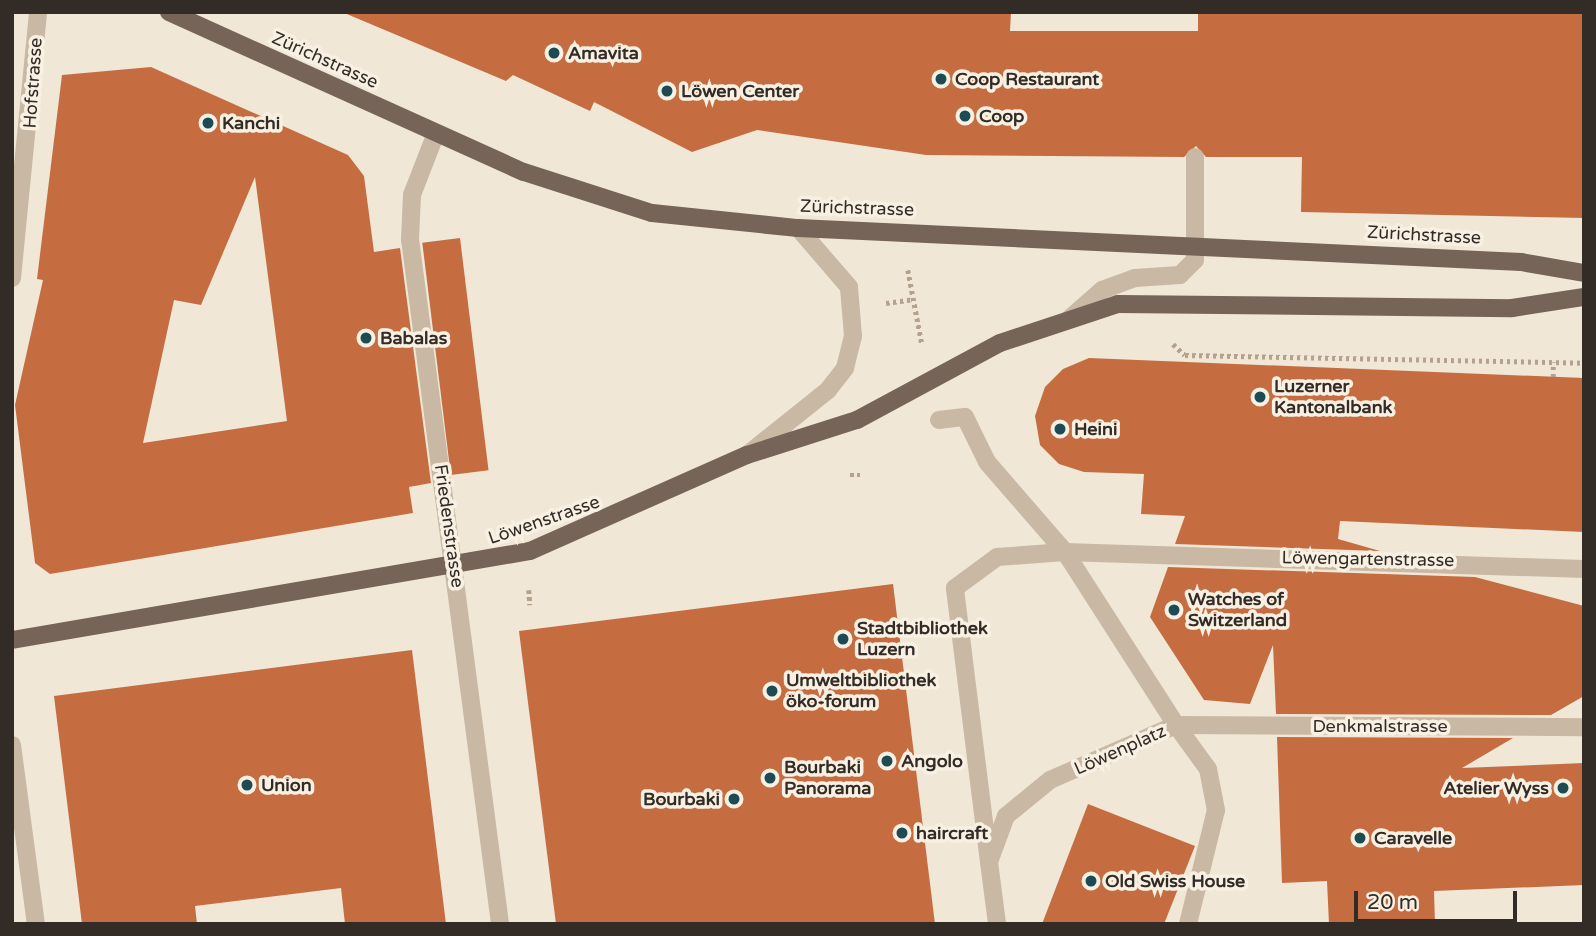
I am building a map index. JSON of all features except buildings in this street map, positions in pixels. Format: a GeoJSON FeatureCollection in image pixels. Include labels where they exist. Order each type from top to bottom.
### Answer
{"type":"FeatureCollection","features":[{"type":"Feature","properties":{"kind":"main road","name":"Zürichstrasse"},"geometry":{"type":"LineString","coordinates":[[169,12],[524,172],[652,212],[798,228],[1521,262],[1584,273]]}},
{"type":"Feature","properties":{"kind":"main road"},"geometry":{"type":"LineString","coordinates":[[1068,320],[1118,304],[1512,308],[1584,297]]}},
{"type":"Feature","properties":{"kind":"main road","name":"Löwenstrasse"},"geometry":{"type":"LineString","coordinates":[[12,640],[455,569],[530,551],[747,455],[857,421],[975,356],[1068,320]]}},
{"type":"Feature","properties":{"kind":"street","name":"Hofstrasse"},"geometry":{"type":"LineString","coordinates":[[12,278],[38,12]]}},
{"type":"Feature","properties":{"kind":"street","name":"Friedenstrasse"},"geometry":{"type":"LineString","coordinates":[[436,133],[412,195],[410,239],[500,924]]}},
{"type":"Feature","properties":{"kind":"street"},"geometry":{"type":"LineString","coordinates":[[1068,320],[1102,290],[1135,278],[1180,275],[1195,260],[1198,245],[1195,157]]}},
{"type":"Feature","properties":{"kind":"street"},"geometry":{"type":"LineString","coordinates":[[747,455],[828,390],[845,368],[853,336],[849,287],[798,228]]}},
{"type":"Feature","properties":{"kind":"street"},"geometry":{"type":"LineString","coordinates":[[939,420],[965,417],[986,462],[1065,552]]}},
{"type":"Feature","properties":{"kind":"street","name":"Löwenplatz"},"geometry":{"type":"LineString","coordinates":[[997,924],[955,588],[997,556],[1065,552],[1151,554]]}},
{"type":"Feature","properties":{"kind":"street","name":"Löwenplatz"},"geometry":{"type":"LineString","coordinates":[[989,862],[1006,816],[1050,780],[1176,725],[1065,552]]}},
{"type":"Feature","properties":{"kind":"street","name":"Löwengartenstrasse"},"geometry":{"type":"LineString","coordinates":[[1151,554],[1584,569]]}},
{"type":"Feature","properties":{"kind":"street"},"geometry":{"type":"LineString","coordinates":[[1176,725],[1208,769],[1216,810],[1188,924]]}},
{"type":"Feature","properties":{"kind":"street","name":"Denkmalstrasse"},"geometry":{"type":"LineString","coordinates":[[1176,725],[1584,727]]}},
{"type":"Feature","properties":{"kind":"street"},"geometry":{"type":"LineString","coordinates":[[12,745],[36,924]]}},
{"type":"Feature","properties":{"kind":"path"},"geometry":{"type":"LineString","coordinates":[[907,261],[922,349]]}},
{"type":"Feature","properties":{"kind":"path"},"geometry":{"type":"LineString","coordinates":[[878,304],[913,299]]}},
{"type":"Feature","properties":{"kind":"path"},"geometry":{"type":"LineString","coordinates":[[1165,340],[1185,355],[1584,363]]}},
{"type":"Feature","properties":{"kind":"path"},"geometry":{"type":"LineString","coordinates":[[1553,362],[1553,377]]}},
{"type":"Feature","properties":{"kind":"path"},"geometry":{"type":"LineString","coordinates":[[850,475],[864,475]]}},
{"type":"Feature","properties":{"kind":"path"},"geometry":{"type":"LineString","coordinates":[[529,590],[530,605]]}},
{"type":"Feature","properties":{"kind":"place","name":"Amavita"},"geometry":{"type":"Point","coordinates":[554,53]}},
{"type":"Feature","properties":{"kind":"place","name":"Coop Restaurant"},"geometry":{"type":"Point","coordinates":[941,79]}},
{"type":"Feature","properties":{"kind":"place","name":"Löwen Center"},"geometry":{"type":"Point","coordinates":[667,91]}},
{"type":"Feature","properties":{"kind":"place","name":"Coop"},"geometry":{"type":"Point","coordinates":[965,116]}},
{"type":"Feature","properties":{"kind":"place","name":"Kanchi"},"geometry":{"type":"Point","coordinates":[208,123]}},
{"type":"Feature","properties":{"kind":"place","name":"Babalas"},"geometry":{"type":"Point","coordinates":[366,338]}},
{"type":"Feature","properties":{"kind":"place","name":"Luzerner Kantonalbank"},"geometry":{"type":"Point","coordinates":[1260,397]}},
{"type":"Feature","properties":{"kind":"place","name":"Heini"},"geometry":{"type":"Point","coordinates":[1060,429]}},
{"type":"Feature","properties":{"kind":"place","name":"Watches of Switzerland"},"geometry":{"type":"Point","coordinates":[1174,610]}},
{"type":"Feature","properties":{"kind":"place","name":"Stadtbibliothek Luzern"},"geometry":{"type":"Point","coordinates":[843,639]}},
{"type":"Feature","properties":{"kind":"place","name":"Umweltbibliothek öko-forum"},"geometry":{"type":"Point","coordinates":[772,691]}},
{"type":"Feature","properties":{"kind":"place","name":"Angolo"},"geometry":{"type":"Point","coordinates":[887,761]}},
{"type":"Feature","properties":{"kind":"place","name":"Bourbaki Panorama"},"geometry":{"type":"Point","coordinates":[770,778]}},
{"type":"Feature","properties":{"kind":"place","name":"Union"},"geometry":{"type":"Point","coordinates":[247,785]}},
{"type":"Feature","properties":{"kind":"place","name":"Atelier Wyss"},"geometry":{"type":"Point","coordinates":[1563,788]}},
{"type":"Feature","properties":{"kind":"place","name":"Bourbaki"},"geometry":{"type":"Point","coordinates":[734,799]}},
{"type":"Feature","properties":{"kind":"place","name":"haircraft"},"geometry":{"type":"Point","coordinates":[902,833]}},
{"type":"Feature","properties":{"kind":"place","name":"Caravelle"},"geometry":{"type":"Point","coordinates":[1360,838]}},
{"type":"Feature","properties":{"kind":"place","name":"Old Swiss House"},"geometry":{"type":"Point","coordinates":[1091,881]}}]}
